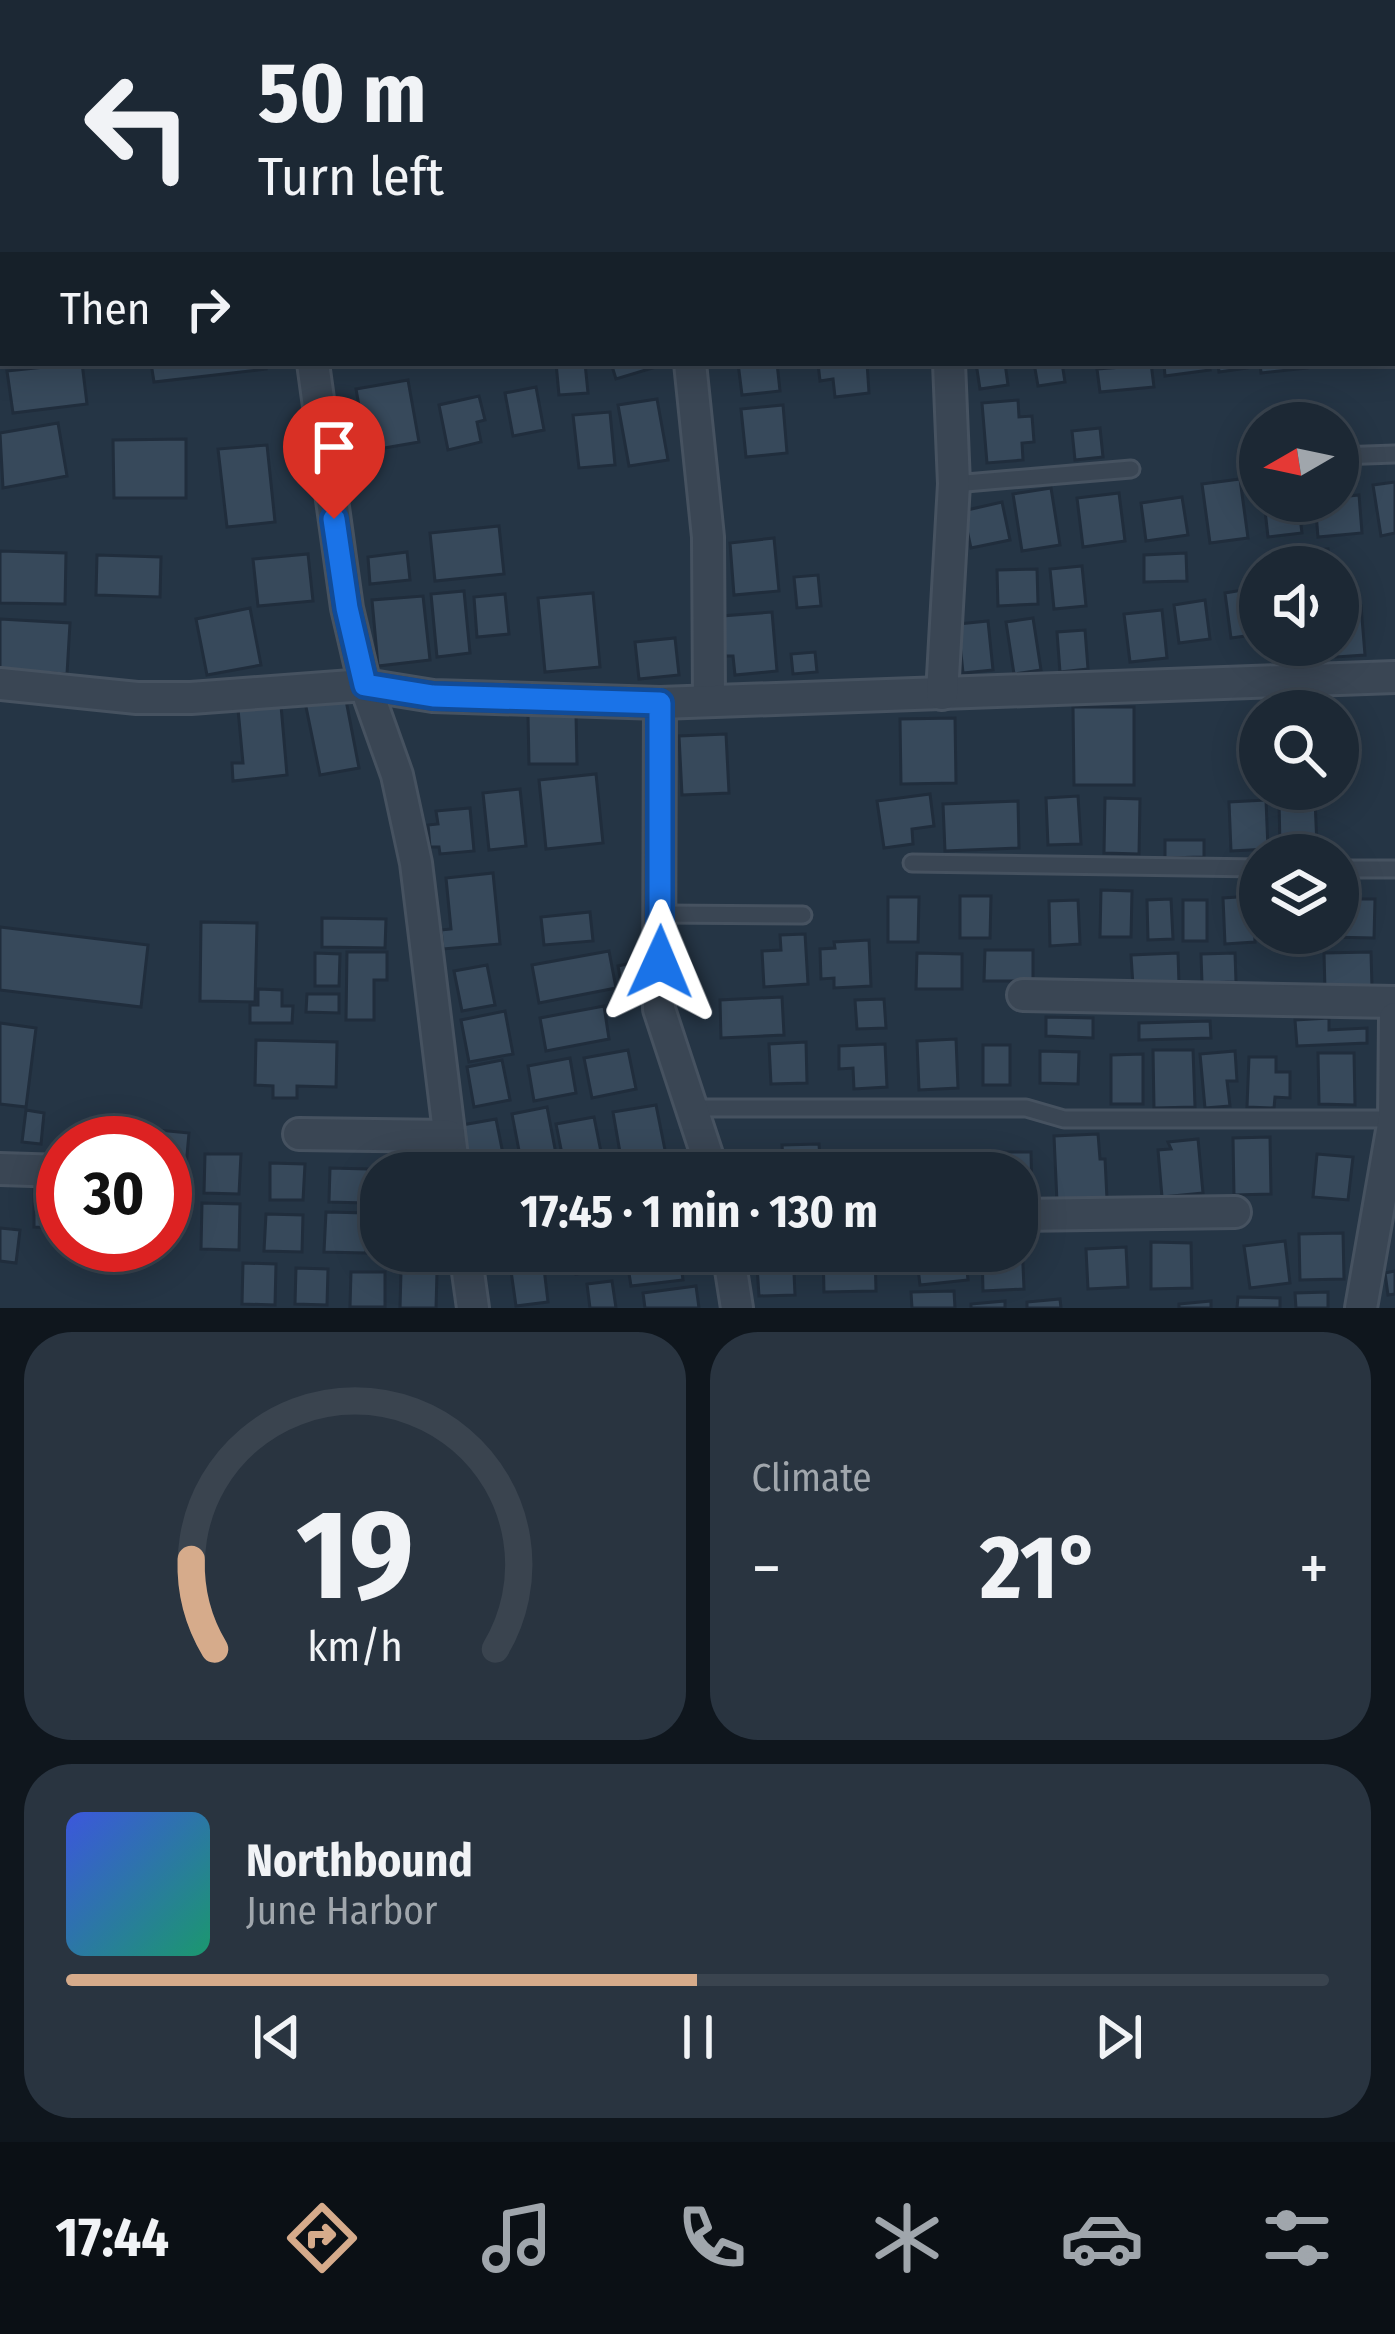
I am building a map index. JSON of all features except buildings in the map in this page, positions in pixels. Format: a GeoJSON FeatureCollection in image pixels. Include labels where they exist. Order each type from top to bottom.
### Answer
{"type":"FeatureCollection","features":[{"type":"Feature","properties":{"kind":"street"},"geometry":{"type":"LineString","coordinates":[[313,366],[347,608],[365,685],[397,775],[416,862],[451,1152]]}},
{"type":"Feature","properties":{"kind":"street"},"geometry":{"type":"LineString","coordinates":[[690,366],[708,537],[709,699]]}},
{"type":"Feature","properties":{"kind":"street"},"geometry":{"type":"LineString","coordinates":[[942,694],[954,484],[949,366]]}},
{"type":"Feature","properties":{"kind":"street"},"geometry":{"type":"LineString","coordinates":[[0,684],[137,698],[365,685],[433,696],[660,703],[1395,677]]}},
{"type":"Feature","properties":{"kind":"street"},"geometry":{"type":"LineString","coordinates":[[660,703],[659,1010],[705,1152]]}},
{"type":"Feature","properties":{"kind":"street"},"geometry":{"type":"LineString","coordinates":[[1023,995],[1395,1003]]}},
{"type":"Feature","properties":{"kind":"street"},"geometry":{"type":"LineString","coordinates":[[1361,1308],[1395,1119],[1395,1018]]}},
{"type":"Feature","properties":{"kind":"street"},"geometry":{"type":"LineString","coordinates":[[299,1134],[448,1136]]}},
{"type":"Feature","properties":{"kind":"street"},"geometry":{"type":"LineString","coordinates":[[0,1169],[36,1170]]}},
{"type":"Feature","properties":{"kind":"street"},"geometry":{"type":"LineString","coordinates":[[1038,1215],[1235,1212]]}},
{"type":"Feature","properties":{"kind":"street"},"geometry":{"type":"LineString","coordinates":[[468,1272],[473,1308]]}},
{"type":"Feature","properties":{"kind":"street"},"geometry":{"type":"LineString","coordinates":[[731,1272],[737,1308]]}},
{"type":"Feature","properties":{"kind":"lane"},"geometry":{"type":"LineString","coordinates":[[1359,455],[1395,454]]}},
{"type":"Feature","properties":{"kind":"lane"},"geometry":{"type":"LineString","coordinates":[[954,484],[1131,470]]}},
{"type":"Feature","properties":{"kind":"lane"},"geometry":{"type":"LineString","coordinates":[[912,863],[1239,868]]}},
{"type":"Feature","properties":{"kind":"lane"},"geometry":{"type":"LineString","coordinates":[[1359,869],[1395,869]]}},
{"type":"Feature","properties":{"kind":"lane"},"geometry":{"type":"LineString","coordinates":[[660,914],[802,915]]}},
{"type":"Feature","properties":{"kind":"lane"},"geometry":{"type":"LineString","coordinates":[[689,1108],[1026,1108],[1064,1119],[1395,1119]]}},
{"type":"Feature","properties":{"kind":"route"},"geometry":{"type":"LineString","coordinates":[[334,519],[365,685],[433,696],[660,703],[660,962]]}}]}
